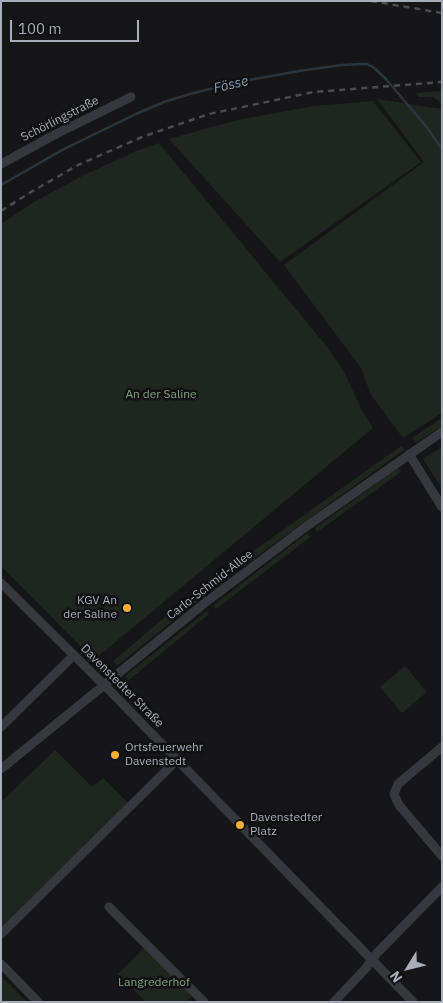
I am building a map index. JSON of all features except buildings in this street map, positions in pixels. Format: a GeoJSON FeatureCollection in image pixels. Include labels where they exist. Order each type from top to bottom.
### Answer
{"type":"FeatureCollection","features":[{"type":"Feature","properties":{"kind":"street","name":"Schörlingstraße"},"geometry":{"type":"LineString","coordinates":[[1,164],[56,134],[131,98]]}},
{"type":"Feature","properties":{"kind":"street","name":"Carlo-Schmid-Allee"},"geometry":{"type":"LineString","coordinates":[[1,769],[220,591],[307,526],[442,432]]}},
{"type":"Feature","properties":{"kind":"street"},"geometry":{"type":"LineString","coordinates":[[409,454],[442,507]]}},
{"type":"Feature","properties":{"kind":"street","name":"Davenstedter Straße"},"geometry":{"type":"LineString","coordinates":[[1,582],[413,1002]]}},
{"type":"Feature","properties":{"kind":"street"},"geometry":{"type":"LineString","coordinates":[[1,727],[74,656]]}},
{"type":"Feature","properties":{"kind":"street"},"geometry":{"type":"LineString","coordinates":[[442,747],[398,784],[394,794],[399,805],[442,856]]}},
{"type":"Feature","properties":{"kind":"street"},"geometry":{"type":"LineString","coordinates":[[1,934],[177,760]]}},
{"type":"Feature","properties":{"kind":"street"},"geometry":{"type":"LineString","coordinates":[[334,1002],[366,968],[377,953],[442,887]]}},
{"type":"Feature","properties":{"kind":"street"},"geometry":{"type":"LineString","coordinates":[[109,907],[204,1002]]}},
{"type":"Feature","properties":{"kind":"street"},"geometry":{"type":"LineString","coordinates":[[1,964],[38,1002]]}},
{"type":"Feature","properties":{"kind":"green space"},"geometry":{"type":"Polygon","coordinates":[[[442,91],[442,104],[433,97],[419,97],[415,93],[442,91]]]}},
{"type":"Feature","properties":{"kind":"green space"},"geometry":{"type":"Polygon","coordinates":[[[377,99],[442,109],[442,413],[403,438],[371,395],[361,368],[284,265],[424,162],[377,99]]]}},
{"type":"Feature","properties":{"kind":"green space"},"geometry":{"type":"Polygon","coordinates":[[[373,101],[421,162],[280,262],[169,139],[237,120],[314,106],[373,101]]]}},
{"type":"Feature","properties":{"kind":"green space","name":"An der Saline"},"geometry":{"type":"Polygon","coordinates":[[[159,143],[328,348],[343,370],[363,412],[373,428],[94,660],[1,566],[1,224],[34,202],[82,176],[159,143]]]}},
{"type":"Feature","properties":{"kind":"green space"},"geometry":{"type":"Polygon","coordinates":[[[442,418],[442,426],[415,443],[412,438],[442,418]]]}},
{"type":"Feature","properties":{"kind":"green space"},"geometry":{"type":"Polygon","coordinates":[[[401,446],[405,449],[212,589],[117,666],[113,661],[207,584],[401,446]]]}},
{"type":"Feature","properties":{"kind":"green space"},"geometry":{"type":"Polygon","coordinates":[[[442,447],[442,489],[423,459],[442,447]]]}},
{"type":"Feature","properties":{"kind":"green space"},"geometry":{"type":"Polygon","coordinates":[[[398,468],[401,472],[317,532],[315,528],[398,468]]]}},
{"type":"Feature","properties":{"kind":"green space"},"geometry":{"type":"Polygon","coordinates":[[[307,533],[310,537],[216,609],[214,605],[307,533]]]}},
{"type":"Feature","properties":{"kind":"green space"},"geometry":{"type":"Polygon","coordinates":[[[207,611],[209,614],[129,680],[125,676],[207,611]]]}},
{"type":"Feature","properties":{"kind":"green space"},"geometry":{"type":"Polygon","coordinates":[[[405,666],[427,692],[402,713],[380,687],[405,666]]]}},
{"type":"Feature","properties":{"kind":"green space"},"geometry":{"type":"Polygon","coordinates":[[[55,750],[92,787],[103,778],[129,804],[1,928],[1,802],[55,750]]]}},
{"type":"Feature","properties":{"kind":"green space","name":"Langrederhof"},"geometry":{"type":"Polygon","coordinates":[[[145,947],[192,996],[186,1002],[146,1002],[118,974],[145,947]]]}},
{"type":"Feature","properties":{"kind":"green space"},"geometry":{"type":"Polygon","coordinates":[[[1,976],[27,1002],[1,1002],[1,976]]]}},
{"type":"Feature","properties":{"kind":"waterway","name":"Fösse"},"geometry":{"type":"LineString","coordinates":[[1,185],[64,149],[164,102],[238,82],[342,65],[367,64],[373,67],[385,78],[425,125],[442,149]]}},
{"type":"Feature","properties":{"kind":"railway"},"geometry":{"type":"LineString","coordinates":[[371,1],[442,13]]}},
{"type":"Feature","properties":{"kind":"railway"},"geometry":{"type":"LineString","coordinates":[[1,211],[78,165],[142,137],[209,114],[314,92],[442,82]]}},
{"type":"Feature","properties":{"kind":"place","name":"KGV An der Saline"},"geometry":{"type":"Point","coordinates":[127,608]}},
{"type":"Feature","properties":{"kind":"place","name":"Ortsfeuerwehr Davenstedt"},"geometry":{"type":"Point","coordinates":[115,755]}},
{"type":"Feature","properties":{"kind":"place","name":"Davenstedter Platz"},"geometry":{"type":"Point","coordinates":[240,825]}}]}
